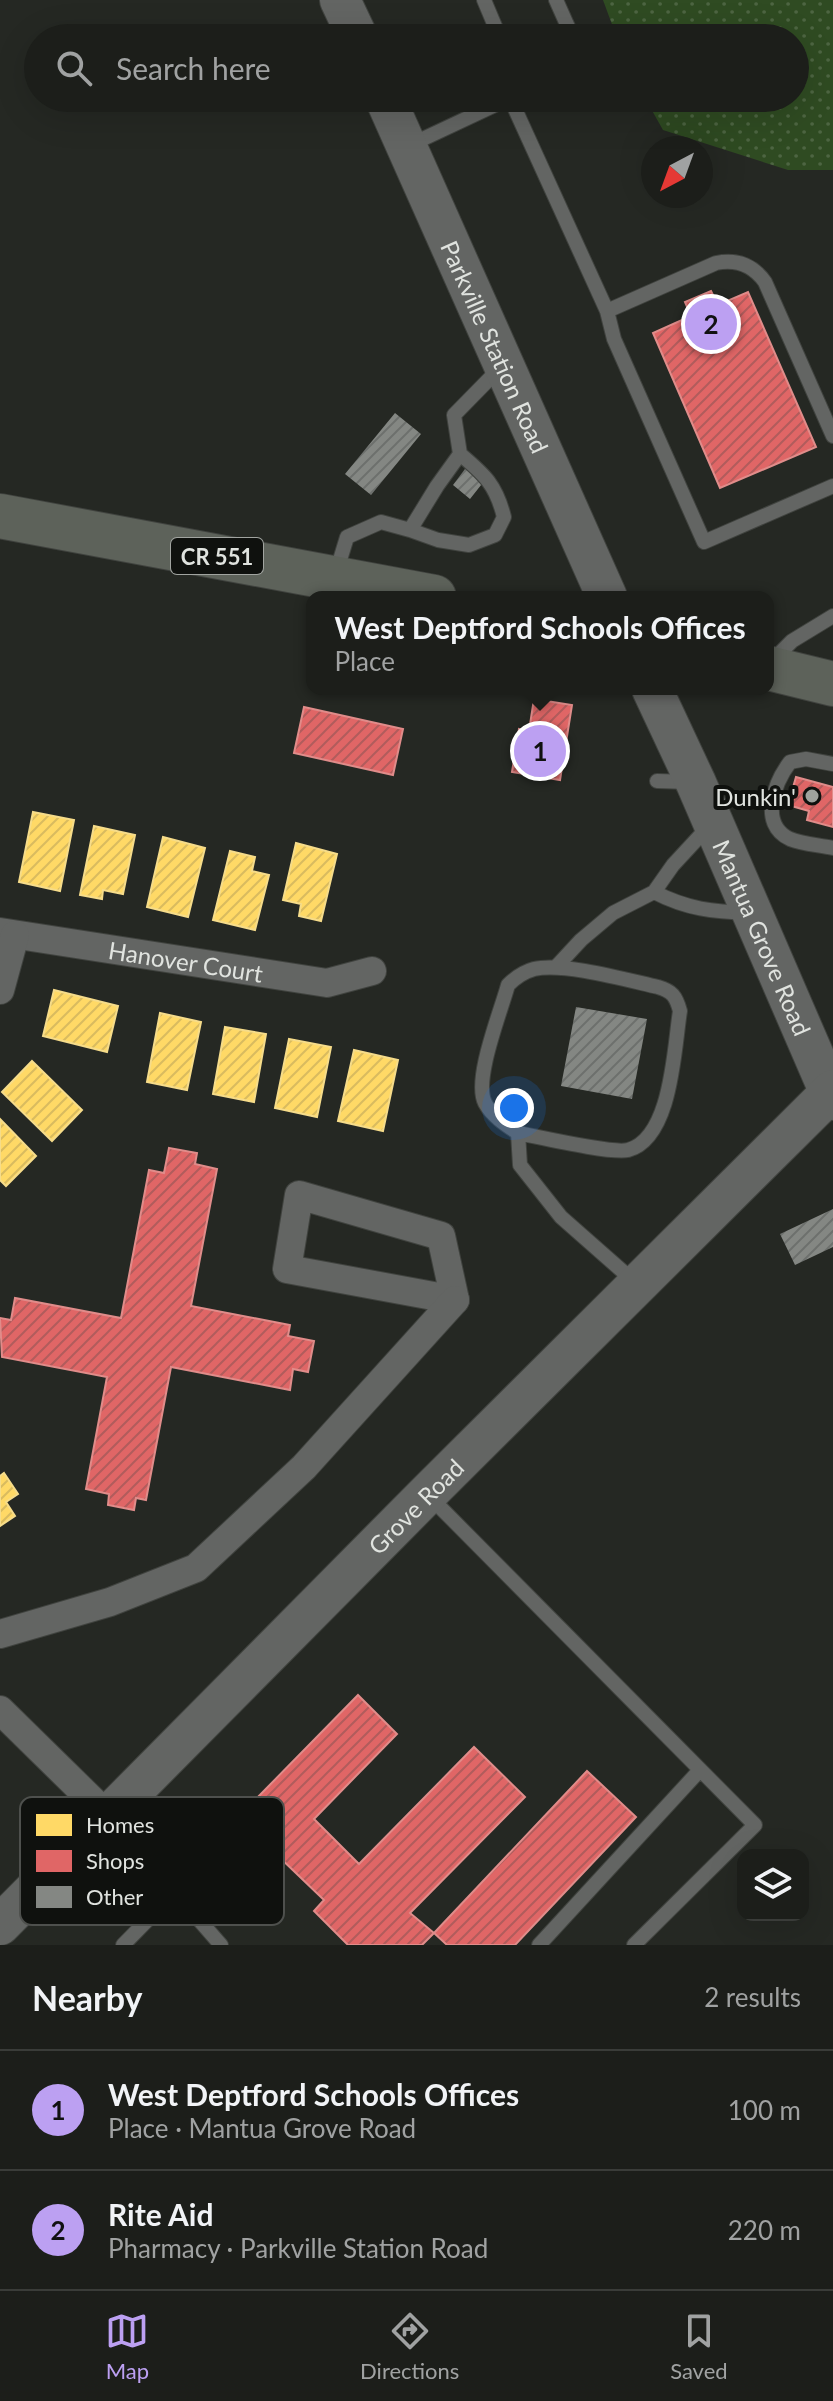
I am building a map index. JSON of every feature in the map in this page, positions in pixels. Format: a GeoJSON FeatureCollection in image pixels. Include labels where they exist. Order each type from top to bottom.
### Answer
{"type":"FeatureCollection","features":[{"type":"Feature","properties":{"kind":"main road"},"geometry":{"type":"LineString","coordinates":[[340,0],[351,24]]}},
{"type":"Feature","properties":{"kind":"main road","name":"Parkville Station Road"},"geometry":{"type":"LineString","coordinates":[[391,112],[604,591]]}},
{"type":"Feature","properties":{"kind":"main road","name":"CR 551"},"geometry":{"type":"LineString","coordinates":[[0,516],[334,588],[367,591]]}},
{"type":"Feature","properties":{"kind":"main road"},"geometry":{"type":"LineString","coordinates":[[774,669],[833,684]]}},
{"type":"Feature","properties":{"kind":"main road","name":"Mantua Grove Road"},"geometry":{"type":"LineString","coordinates":[[654,695],[676,782],[713,822],[832,1095]]}},
{"type":"Feature","properties":{"kind":"main road","name":"Grove Road"},"geometry":{"type":"LineString","coordinates":[[125,1797],[637,1284],[832,1095]]}},
{"type":"Feature","properties":{"kind":"main road","name":"Grove Road"},"geometry":{"type":"LineString","coordinates":[[0,1925],[20,1904]]}},
{"type":"Feature","properties":{"kind":"street","name":"Hanover Court"},"geometry":{"type":"LineString","coordinates":[[8,933],[327,983],[372,971]]}},
{"type":"Feature","properties":{"kind":"street"},"geometry":{"type":"LineString","coordinates":[[0,990],[8,933]]}},
{"type":"Feature","properties":{"kind":"street"},"geometry":{"type":"LineString","coordinates":[[299,1195],[441,1236],[455,1300],[287,1269],[299,1195]]}},
{"type":"Feature","properties":{"kind":"street"},"geometry":{"type":"LineString","coordinates":[[0,1634],[110,1602],[196,1568],[304,1467],[455,1300]]}},
{"type":"Feature","properties":{"kind":"street"},"geometry":{"type":"LineString","coordinates":[[0,1710],[89,1797]]}},
{"type":"Feature","properties":{"kind":"lane"},"geometry":{"type":"LineString","coordinates":[[484,0],[494,24]]}},
{"type":"Feature","properties":{"kind":"lane"},"geometry":{"type":"LineString","coordinates":[[556,0],[567,24]]}},
{"type":"Feature","properties":{"kind":"lane"},"geometry":{"type":"LineString","coordinates":[[407,147],[481,112]]}},
{"type":"Feature","properties":{"kind":"lane"},"geometry":{"type":"LineString","coordinates":[[516,112],[607,311],[614,339],[704,542],[833,486]]}},
{"type":"Feature","properties":{"kind":"lane"},"geometry":{"type":"LineString","coordinates":[[607,311],[712,265],[731,262],[746,265],[763,279],[833,436]]}},
{"type":"Feature","properties":{"kind":"lane"},"geometry":{"type":"LineString","coordinates":[[334,588],[347,537],[381,522],[438,540],[469,545],[495,535],[504,517],[499,497],[489,480],[460,454],[454,415],[505,364]]}},
{"type":"Feature","properties":{"kind":"lane"},"geometry":{"type":"LineString","coordinates":[[410,530],[460,454]]}},
{"type":"Feature","properties":{"kind":"lane"},"geometry":{"type":"LineString","coordinates":[[774,660],[792,641],[833,616]]}},
{"type":"Feature","properties":{"kind":"lane"},"geometry":{"type":"LineString","coordinates":[[833,764],[806,759],[790,762],[778,778],[772,798],[772,815],[779,832],[791,839],[833,848]]}},
{"type":"Feature","properties":{"kind":"lane"},"geometry":{"type":"LineString","coordinates":[[556,967],[581,940],[613,913],[654,892],[673,865],[713,822]]}},
{"type":"Feature","properties":{"kind":"lane"},"geometry":{"type":"LineString","coordinates":[[654,892],[709,912],[752,914]]}},
{"type":"Feature","properties":{"kind":"lane"},"geometry":{"type":"LineString","coordinates":[[556,967],[658,987],[669,990],[676,997],[680,1011],[664,1110],[644,1143],[626,1151],[518,1133],[498,1119],[484,1101],[481,1081],[508,985],[518,975],[556,967]]}},
{"type":"Feature","properties":{"kind":"lane"},"geometry":{"type":"LineString","coordinates":[[518,1133],[520,1165],[561,1217],[637,1284]]}},
{"type":"Feature","properties":{"kind":"lane"},"geometry":{"type":"LineString","coordinates":[[427,1494],[755,1825],[634,1945]]}},
{"type":"Feature","properties":{"kind":"lane"},"geometry":{"type":"LineString","coordinates":[[539,1945],[700,1770]]}},
{"type":"Feature","properties":{"kind":"lane"},"geometry":{"type":"LineString","coordinates":[[123,1945],[143,1925]]}},
{"type":"Feature","properties":{"kind":"lane"},"geometry":{"type":"LineString","coordinates":[[204,1925],[221,1945]]}},
{"type":"Feature","properties":{"kind":"green space"},"geometry":{"type":"Polygon","coordinates":[[[603,0],[833,0],[833,170],[788,170],[713,146],[713,136],[682,136],[663,130],[653,112],[809,112],[809,24],[612,24],[603,0]]]}},
{"type":"Feature","properties":{"kind":"building: Homes"},"geometry":{"type":"Polygon","coordinates":[[[33,812],[74,820],[60,891],[19,882],[33,812]]]}},
{"type":"Feature","properties":{"kind":"building: Homes"},"geometry":{"type":"Polygon","coordinates":[[[94,826],[135,835],[123,894],[103,890],[102,899],[80,895],[94,826]]]}},
{"type":"Feature","properties":{"kind":"building: Homes"},"geometry":{"type":"Polygon","coordinates":[[[163,837],[205,848],[188,917],[147,907],[163,837]]]}},
{"type":"Feature","properties":{"kind":"building: Homes"},"geometry":{"type":"Polygon","coordinates":[[[296,843],[337,854],[321,921],[299,916],[301,904],[283,900],[296,843]]]}},
{"type":"Feature","properties":{"kind":"building: Homes"},"geometry":{"type":"Polygon","coordinates":[[[230,851],[255,857],[252,871],[269,875],[255,930],[213,920],[230,851]]]}},
{"type":"Feature","properties":{"kind":"building: Homes"},"geometry":{"type":"Polygon","coordinates":[[[54,990],[118,1006],[107,1052],[43,1036],[54,990]]]}},
{"type":"Feature","properties":{"kind":"building: Homes"},"geometry":{"type":"Polygon","coordinates":[[[160,1013],[201,1022],[187,1090],[147,1082],[160,1013]]]}},
{"type":"Feature","properties":{"kind":"building: Homes"},"geometry":{"type":"Polygon","coordinates":[[[225,1027],[266,1034],[254,1102],[213,1094],[225,1027]]]}},
{"type":"Feature","properties":{"kind":"building: Homes"},"geometry":{"type":"Polygon","coordinates":[[[289,1039],[331,1047],[317,1117],[275,1108],[289,1039]]]}},
{"type":"Feature","properties":{"kind":"building: Homes"},"geometry":{"type":"Polygon","coordinates":[[[354,1050],[398,1060],[383,1131],[338,1121],[354,1050]]]}},
{"type":"Feature","properties":{"kind":"building: Homes"},"geometry":{"type":"Polygon","coordinates":[[[32,1061],[82,1110],[52,1141],[2,1092],[32,1061]]]}},
{"type":"Feature","properties":{"kind":"building: Homes"},"geometry":{"type":"Polygon","coordinates":[[[0,1119],[36,1156],[6,1186],[0,1180],[0,1119]]]}},
{"type":"Feature","properties":{"kind":"building: Homes"},"geometry":{"type":"Polygon","coordinates":[[[4,1473],[18,1494],[6,1502],[15,1516],[0,1526],[0,1476],[4,1473]]]}},
{"type":"Feature","properties":{"kind":"building: Shops"},"geometry":{"type":"Polygon","coordinates":[[[711,291],[718,305],[748,292],[816,447],[720,488],[653,333],[691,316],[685,302],[711,291]]]}},
{"type":"Feature","properties":{"kind":"building: Shops"},"geometry":{"type":"Polygon","coordinates":[[[534,699],[572,705],[560,780],[512,772],[519,729],[529,731],[534,699]]]}},
{"type":"Feature","properties":{"kind":"building: Shops"},"geometry":{"type":"Polygon","coordinates":[[[304,707],[403,729],[393,775],[294,753],[304,707]]]}},
{"type":"Feature","properties":{"kind":"building: Shops","name":"Dunkin'"},"geometry":{"type":"Polygon","coordinates":[[[796,777],[833,787],[833,827],[807,820],[809,811],[788,805],[796,777]]]}},
{"type":"Feature","properties":{"kind":"building: Shops"},"geometry":{"type":"Polygon","coordinates":[[[169,1148],[197,1153],[195,1164],[217,1169],[191,1306],[290,1325],[288,1336],[314,1341],[308,1372],[293,1369],[290,1390],[171,1367],[146,1500],[136,1498],[134,1510],[108,1505],[109,1494],[86,1489],[107,1377],[2,1357],[0,1318],[11,1320],[15,1298],[121,1318],[149,1170],[164,1173],[169,1148]]]}},
{"type":"Feature","properties":{"kind":"building: Shops"},"geometry":{"type":"Polygon","coordinates":[[[358,1695],[397,1734],[314,1819],[359,1864],[474,1747],[525,1797],[410,1913],[434,1933],[422,1945],[348,1945],[314,1911],[324,1900],[284,1862],[284,1797],[258,1797],[358,1695]]]}},
{"type":"Feature","properties":{"kind":"building: Shops"},"geometry":{"type":"Polygon","coordinates":[[[587,1771],[636,1817],[515,1945],[447,1945],[434,1933],[587,1771]]]}},
{"type":"Feature","properties":{"kind":"building: Other"},"geometry":{"type":"Polygon","coordinates":[[[395,413],[421,434],[371,495],[345,474],[395,413]]]}},
{"type":"Feature","properties":{"kind":"building: Other"},"geometry":{"type":"Polygon","coordinates":[[[468,465],[485,480],[470,499],[453,485],[468,465]]]}},
{"type":"Feature","properties":{"kind":"building: Other"},"geometry":{"type":"Polygon","coordinates":[[[576,1007],[647,1019],[632,1099],[561,1086],[576,1007]]]}},
{"type":"Feature","properties":{"kind":"building: Other"},"geometry":{"type":"Polygon","coordinates":[[[833,1209],[833,1247],[795,1265],[780,1234],[833,1209]]]}},
{"type":"Feature","properties":{"kind":"place","name":"Rite Aid"},"geometry":{"type":"Point","coordinates":[711,324]}},
{"type":"Feature","properties":{"kind":"place","name":"West Deptford Schools Offices"},"geometry":{"type":"Point","coordinates":[540,751]}},
{"type":"Feature","properties":{"kind":"place","name":"Dunkin'"},"geometry":{"type":"Point","coordinates":[812,796]}}]}
